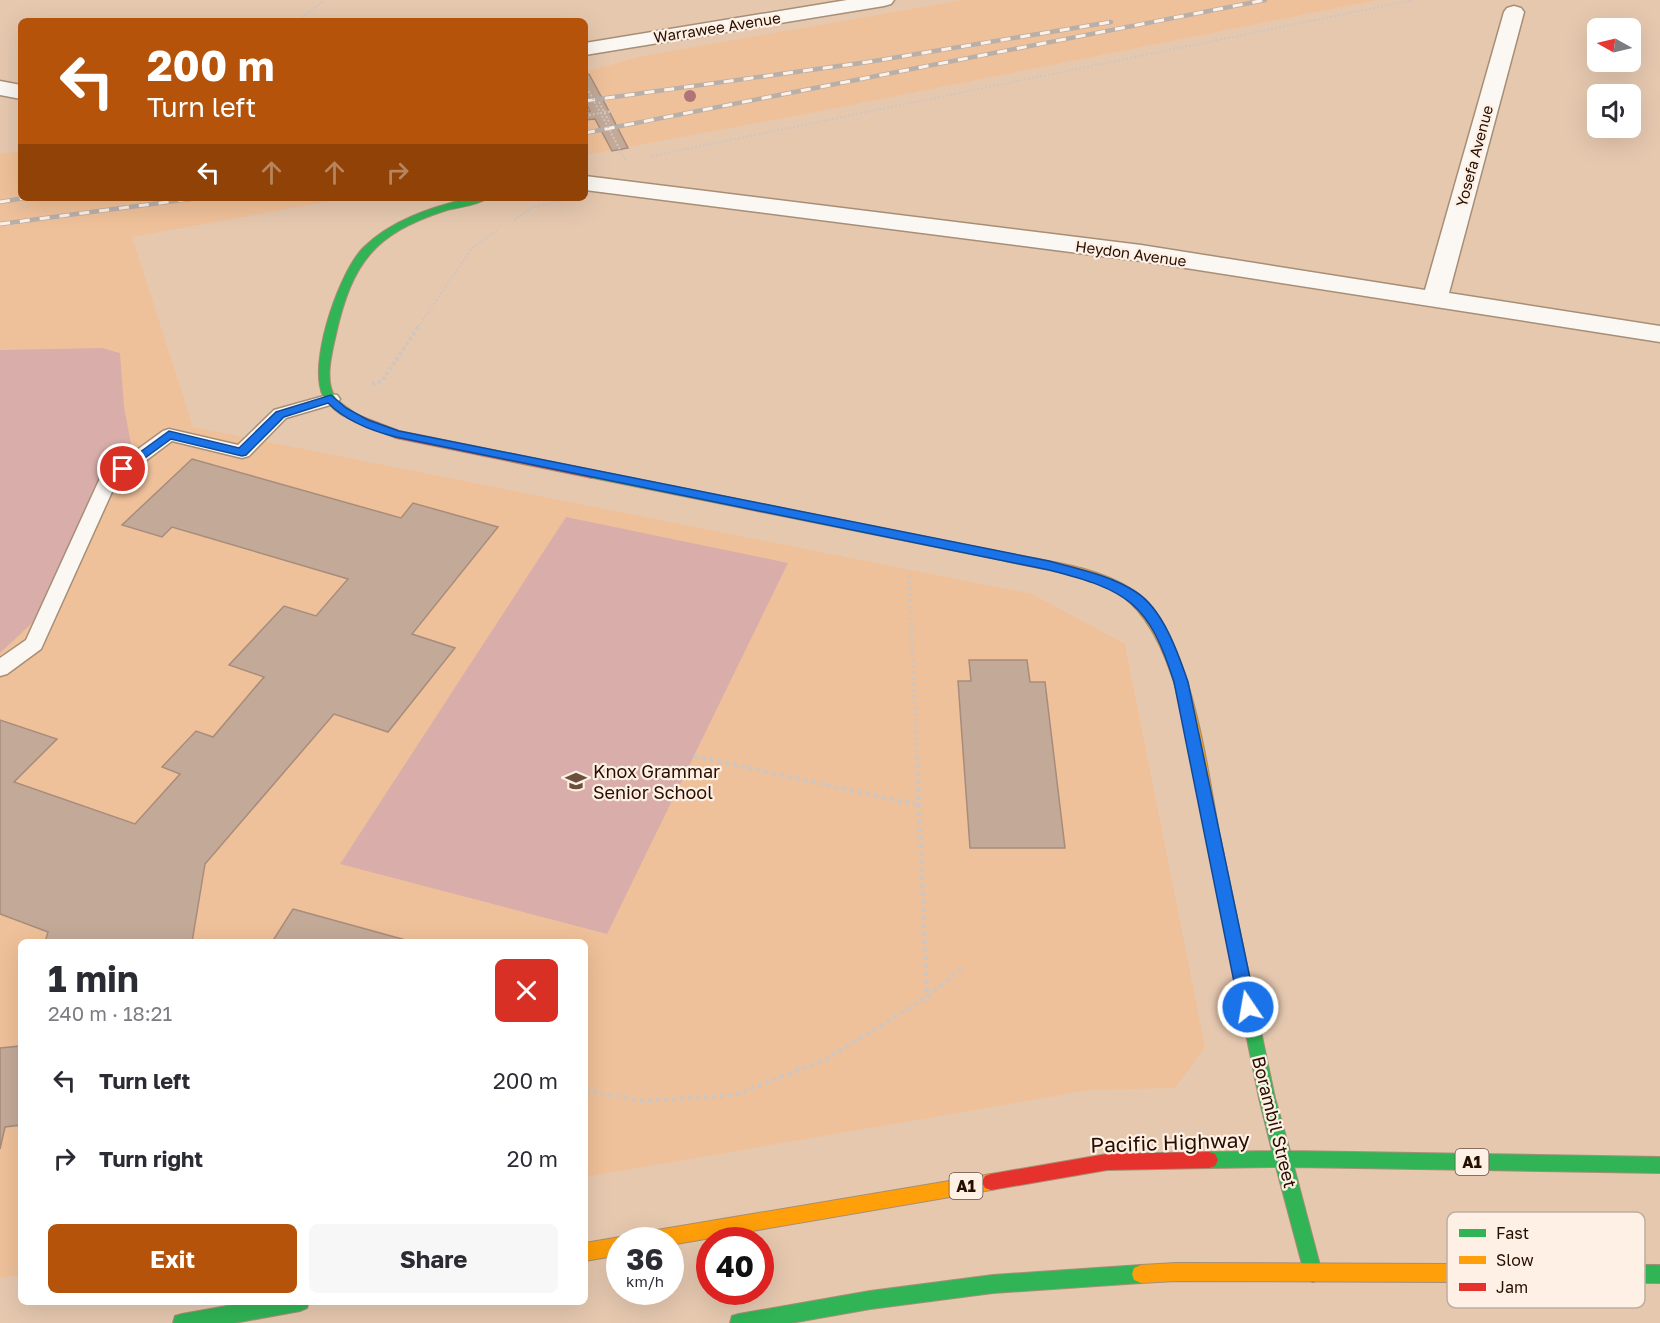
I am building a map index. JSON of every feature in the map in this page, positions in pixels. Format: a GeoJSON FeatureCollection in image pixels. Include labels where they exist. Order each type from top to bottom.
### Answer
{"type":"FeatureCollection","features":[{"type":"Feature","properties":{"kind":"main road"},"geometry":{"type":"LineString","coordinates":[[331,399],[325,383],[326,363],[349,275],[361,258],[376,242],[401,225],[429,213],[472,201]]}},
{"type":"Feature","properties":{"kind":"main road","name":"Borambil Street"},"geometry":{"type":"LineString","coordinates":[[331,399],[342,410],[364,423],[396,434],[1049,566],[1096,578],[1132,596],[1153,619],[1171,650],[1181,682],[1267,1098],[1313,1273]]}},
{"type":"Feature","properties":{"kind":"main road","name":"Pacific Highway"},"geometry":{"type":"LineString","coordinates":[[684,1234],[1107,1162],[1284,1159],[1660,1165]]}},
{"type":"Feature","properties":{"kind":"main road"},"geometry":{"type":"LineString","coordinates":[[588,1251],[606,1248]]}},
{"type":"Feature","properties":{"kind":"main road"},"geometry":{"type":"LineString","coordinates":[[739,1323],[870,1300],[993,1284],[1176,1272],[1447,1273]]}},
{"type":"Feature","properties":{"kind":"main road"},"geometry":{"type":"LineString","coordinates":[[1645,1274],[1660,1274]]}},
{"type":"Feature","properties":{"kind":"main road"},"geometry":{"type":"LineString","coordinates":[[182,1323],[283,1305]]}},
{"type":"Feature","properties":{"kind":"street","name":"Warrawee Avenue"},"geometry":{"type":"LineString","coordinates":[[588,49],[884,0]]}},
{"type":"Feature","properties":{"kind":"street","name":"Yosefa Avenue"},"geometry":{"type":"LineString","coordinates":[[1435,299],[1514,12]]}},
{"type":"Feature","properties":{"kind":"street"},"geometry":{"type":"LineString","coordinates":[[0,88],[18,91]]}},
{"type":"Feature","properties":{"kind":"street","name":"Heydon Avenue"},"geometry":{"type":"LineString","coordinates":[[592,183],[1141,253],[1660,334]]}},
{"type":"Feature","properties":{"kind":"lane"},"geometry":{"type":"LineString","coordinates":[[0,669],[34,644],[108,480],[169,435],[242,452],[280,414],[331,399]]}},
{"type":"Feature","properties":{"kind":"path"},"geometry":{"type":"LineString","coordinates":[[303,18],[324,0]]}},
{"type":"Feature","properties":{"kind":"path"},"geometry":{"type":"LineString","coordinates":[[649,156],[1413,0]]}},
{"type":"Feature","properties":{"kind":"path"},"geometry":{"type":"LineString","coordinates":[[588,89],[610,124]]}},
{"type":"Feature","properties":{"kind":"path"},"geometry":{"type":"LineString","coordinates":[[599,102],[626,161]]}},
{"type":"Feature","properties":{"kind":"path"},"geometry":{"type":"LineString","coordinates":[[588,115],[615,111]]}},
{"type":"Feature","properties":{"kind":"path"},"geometry":{"type":"LineString","coordinates":[[331,399],[382,381],[472,248],[533,207],[560,201]]}},
{"type":"Feature","properties":{"kind":"path"},"geometry":{"type":"LineString","coordinates":[[18,208],[30,206]]}},
{"type":"Feature","properties":{"kind":"path"},"geometry":{"type":"LineString","coordinates":[[910,538],[908,569],[927,997]]}},
{"type":"Feature","properties":{"kind":"path"},"geometry":{"type":"LineString","coordinates":[[694,756],[919,805]]}},
{"type":"Feature","properties":{"kind":"path"},"geometry":{"type":"LineString","coordinates":[[588,1091],[644,1101],[735,1095],[826,1059],[927,997],[963,967]]}},
{"type":"Feature","properties":{"kind":"shaded area"},"geometry":{"type":"Polygon","coordinates":[[[963,0],[1377,0],[816,112],[588,154],[588,71],[642,56],[963,0]]]}},
{"type":"Feature","properties":{"kind":"shaded area","name":"Knox Grammar Senior School"},"geometry":{"type":"Polygon","coordinates":[[[18,151],[18,201],[332,201],[132,237],[193,427],[1032,594],[1125,644],[1205,1047],[1175,1088],[1090,1090],[588,1176],[588,939],[18,939],[18,1275],[0,1278],[0,154],[18,151]]]}},
{"type":"Feature","properties":{"kind":"shaded area"},"geometry":{"type":"Polygon","coordinates":[[[102,348],[120,353],[124,407],[133,454],[99,481],[44,612],[0,653],[0,350],[102,348]]]}},
{"type":"Feature","properties":{"kind":"shaded area"},"geometry":{"type":"Polygon","coordinates":[[[566,517],[788,563],[607,934],[340,864],[566,517]]]}},
{"type":"Feature","properties":{"kind":"building"},"geometry":{"type":"Polygon","coordinates":[[[588,74],[628,148],[612,151],[595,119],[588,120],[588,111],[590,111],[588,74]]]}},
{"type":"Feature","properties":{"kind":"building"},"geometry":{"type":"Polygon","coordinates":[[[192,459],[401,518],[413,503],[498,527],[412,634],[455,648],[388,732],[334,714],[205,864],[192,939],[46,939],[48,932],[0,914],[0,720],[57,739],[14,782],[135,824],[180,774],[162,767],[196,731],[213,737],[264,677],[229,665],[284,606],[316,616],[348,579],[172,527],[162,537],[122,525],[192,459]]]}},
{"type":"Feature","properties":{"kind":"building"},"geometry":{"type":"Polygon","coordinates":[[[969,660],[1027,660],[1030,682],[1045,682],[1065,848],[970,848],[958,681],[971,681],[969,660]]]}},
{"type":"Feature","properties":{"kind":"building"},"geometry":{"type":"Polygon","coordinates":[[[293,909],[402,939],[274,939],[293,909]]]}},
{"type":"Feature","properties":{"kind":"building"},"geometry":{"type":"Polygon","coordinates":[[[18,1046],[18,1125],[5,1127],[0,1149],[0,1048],[18,1046]]]}},
{"type":"Feature","properties":{"kind":"railway"},"geometry":{"type":"LineString","coordinates":[[588,132],[1265,0]]}},
{"type":"Feature","properties":{"kind":"railway"},"geometry":{"type":"LineString","coordinates":[[588,101],[868,62],[1111,22]]}},
{"type":"Feature","properties":{"kind":"railway"},"geometry":{"type":"LineString","coordinates":[[0,202],[18,199]]}},
{"type":"Feature","properties":{"kind":"railway"},"geometry":{"type":"LineString","coordinates":[[0,224],[175,201]]}},
{"type":"Feature","properties":{"kind":"traffic: fast"},"geometry":{"type":"LineString","coordinates":[[350,415],[337,406],[331,398],[326,389],[325,373],[332,327],[353,268],[373,244],[401,225],[441,209],[471,201]]}},
{"type":"Feature","properties":{"kind":"traffic: fast"},"geometry":{"type":"LineString","coordinates":[[592,474],[1001,556]]}},
{"type":"Feature","properties":{"kind":"traffic: fast"},"geometry":{"type":"LineString","coordinates":[[1212,832],[1267,1098],[1313,1273]]}},
{"type":"Feature","properties":{"kind":"traffic: fast"},"geometry":{"type":"LineString","coordinates":[[1209,1160],[1284,1159],[1660,1165]]}},
{"type":"Feature","properties":{"kind":"traffic: fast"},"geometry":{"type":"LineString","coordinates":[[739,1323],[870,1300],[993,1284],[1141,1274]]}},
{"type":"Feature","properties":{"kind":"traffic: fast"},"geometry":{"type":"LineString","coordinates":[[1645,1274],[1660,1274]]}},
{"type":"Feature","properties":{"kind":"traffic: fast"},"geometry":{"type":"LineString","coordinates":[[182,1323],[283,1305]]}},
{"type":"Feature","properties":{"kind":"traffic: slow"},"geometry":{"type":"LineString","coordinates":[[1001,556],[1085,574],[1101,580],[1131,595],[1149,614],[1164,639],[1186,704],[1212,832]]}},
{"type":"Feature","properties":{"kind":"traffic: slow"},"geometry":{"type":"LineString","coordinates":[[684,1234],[991,1182]]}},
{"type":"Feature","properties":{"kind":"traffic: slow"},"geometry":{"type":"LineString","coordinates":[[588,1251],[606,1248]]}},
{"type":"Feature","properties":{"kind":"traffic: slow"},"geometry":{"type":"LineString","coordinates":[[1141,1274],[1176,1272],[1447,1273]]}},
{"type":"Feature","properties":{"kind":"traffic: jam"},"geometry":{"type":"LineString","coordinates":[[350,415],[396,434],[592,474]]}},
{"type":"Feature","properties":{"kind":"traffic: jam"},"geometry":{"type":"LineString","coordinates":[[991,1182],[1107,1162],[1209,1160]]}},
{"type":"Feature","properties":{"kind":"place","name":"Knox Grammar Senior School"},"geometry":{"type":"Point","coordinates":[576,781]}},
{"type":"Feature","properties":{"kind":"route"},"geometry":{"type":"LineString","coordinates":[[123,469],[169,435],[242,452],[280,414],[331,399],[342,410],[364,423],[396,434],[1049,566],[1096,578],[1132,596],[1153,619],[1171,650],[1181,682],[1248,1007]]}}]}
